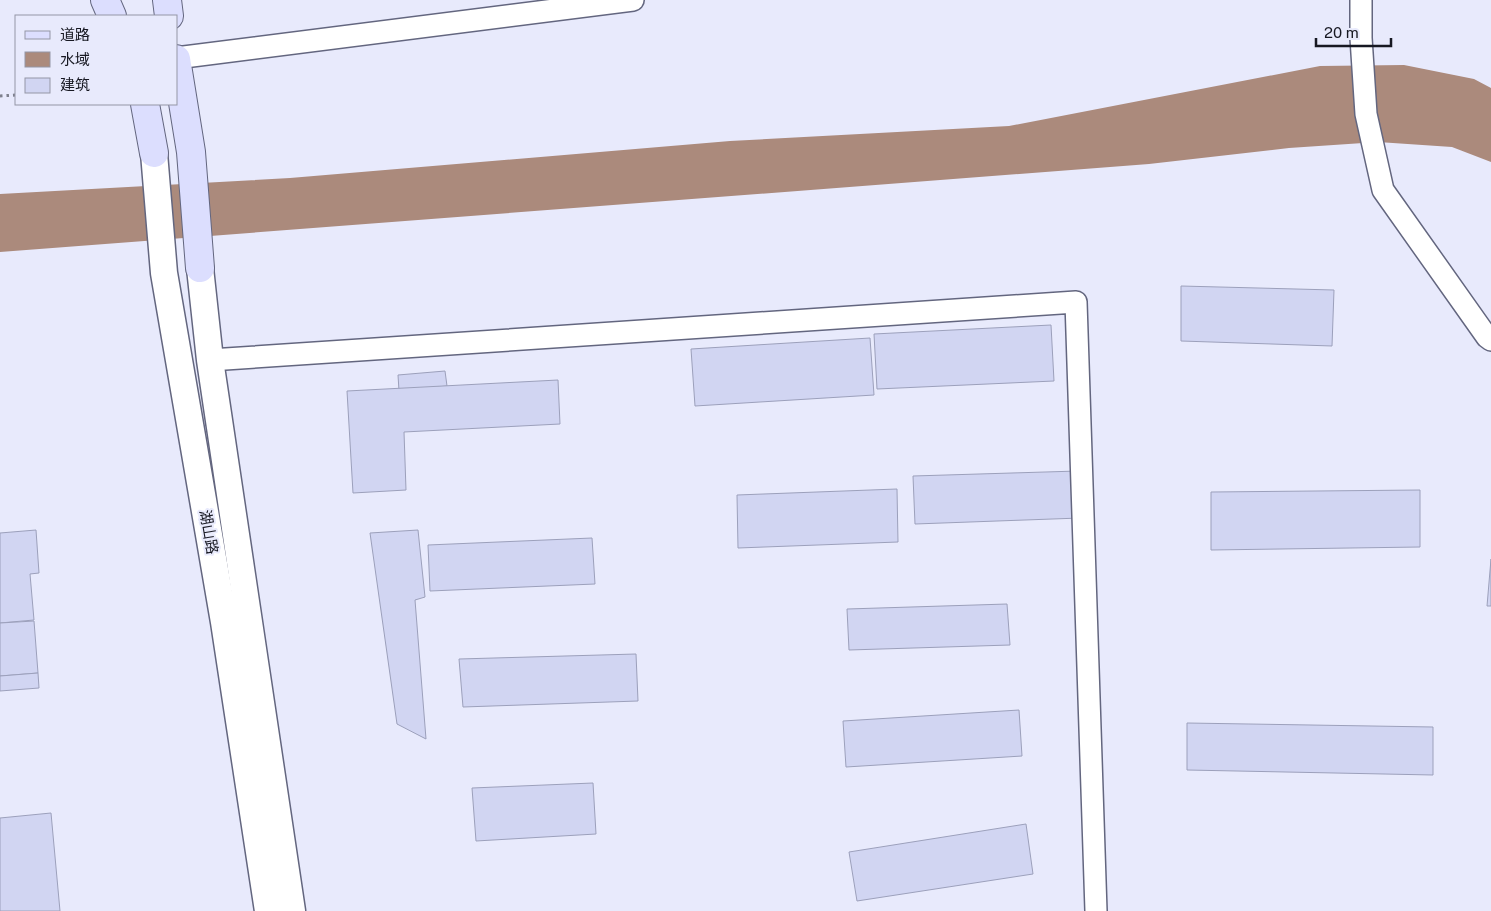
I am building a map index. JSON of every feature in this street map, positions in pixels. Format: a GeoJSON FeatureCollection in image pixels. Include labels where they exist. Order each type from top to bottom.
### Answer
{"type":"FeatureCollection","features":[{"type":"Feature","properties":{"kind":"main road"},"geometry":{"type":"LineString","coordinates":[[104,0],[112,15]]}},
{"type":"Feature","properties":{"kind":"main road"},"geometry":{"type":"LineString","coordinates":[[167,0],[169,15]]}},
{"type":"Feature","properties":{"kind":"main road","name":"湖山路"},"geometry":{"type":"LineString","coordinates":[[178,71],[191,152],[200,268]]}},
{"type":"Feature","properties":{"kind":"main road"},"geometry":{"type":"LineString","coordinates":[[145,105],[154,153]]}},
{"type":"Feature","properties":{"kind":"street"},"geometry":{"type":"LineString","coordinates":[[178,59],[634,0]]}},
{"type":"Feature","properties":{"kind":"street"},"geometry":{"type":"LineString","coordinates":[[1361,0],[1361,38],[1366,114],[1383,190],[1491,340]]}},
{"type":"Feature","properties":{"kind":"street","name":"湖山路"},"geometry":{"type":"LineString","coordinates":[[154,153],[164,273],[224,622],[268,911]]}},
{"type":"Feature","properties":{"kind":"street","name":"湖山路"},"geometry":{"type":"LineString","coordinates":[[200,268],[210,360],[292,911]]}},
{"type":"Feature","properties":{"kind":"street"},"geometry":{"type":"LineString","coordinates":[[210,360],[1076,302],[1096,911]]}},
{"type":"Feature","properties":{"kind":"path"},"geometry":{"type":"LineString","coordinates":[[0,96],[15,95]]}},
{"type":"Feature","properties":{"kind":"water"},"geometry":{"type":"Polygon","coordinates":[[[1404,65],[1474,79],[1491,88],[1491,162],[1452,147],[1378,142],[1289,148],[1149,164],[0,252],[0,194],[290,178],[730,141],[1009,126],[1320,66],[1404,65]]]}},
{"type":"Feature","properties":{"kind":"building"},"geometry":{"type":"Polygon","coordinates":[[[1181,286],[1334,290],[1332,346],[1181,341],[1181,286]]]}},
{"type":"Feature","properties":{"kind":"building"},"geometry":{"type":"Polygon","coordinates":[[[1051,325],[1054,381],[877,389],[874,334],[1051,325]]]}},
{"type":"Feature","properties":{"kind":"building"},"geometry":{"type":"Polygon","coordinates":[[[870,338],[874,395],[695,406],[691,349],[870,338]]]}},
{"type":"Feature","properties":{"kind":"building"},"geometry":{"type":"Polygon","coordinates":[[[445,371],[447,386],[399,391],[398,375],[445,371]]]}},
{"type":"Feature","properties":{"kind":"building"},"geometry":{"type":"Polygon","coordinates":[[[558,380],[560,424],[404,432],[406,490],[353,493],[347,391],[558,380]]]}},
{"type":"Feature","properties":{"kind":"building"},"geometry":{"type":"Polygon","coordinates":[[[1078,471],[1080,518],[915,524],[913,476],[1078,471]]]}},
{"type":"Feature","properties":{"kind":"building"},"geometry":{"type":"Polygon","coordinates":[[[897,489],[898,542],[738,548],[737,495],[897,489]]]}},
{"type":"Feature","properties":{"kind":"building"},"geometry":{"type":"Polygon","coordinates":[[[1420,490],[1420,547],[1211,550],[1211,492],[1420,490]]]}},
{"type":"Feature","properties":{"kind":"building"},"geometry":{"type":"Polygon","coordinates":[[[36,530],[39,573],[30,574],[34,620],[0,623],[0,533],[36,530]]]}},
{"type":"Feature","properties":{"kind":"building"},"geometry":{"type":"Polygon","coordinates":[[[418,530],[425,597],[415,600],[426,739],[397,724],[370,533],[418,530]]]}},
{"type":"Feature","properties":{"kind":"building"},"geometry":{"type":"Polygon","coordinates":[[[592,538],[595,584],[430,591],[428,545],[592,538]]]}},
{"type":"Feature","properties":{"kind":"building"},"geometry":{"type":"Polygon","coordinates":[[[1491,559],[1491,606],[1487,606],[1491,559]]]}},
{"type":"Feature","properties":{"kind":"building"},"geometry":{"type":"Polygon","coordinates":[[[1007,604],[1010,645],[849,650],[847,609],[1007,604]]]}},
{"type":"Feature","properties":{"kind":"building"},"geometry":{"type":"Polygon","coordinates":[[[34,621],[38,673],[0,676],[0,623],[34,621]]]}},
{"type":"Feature","properties":{"kind":"building"},"geometry":{"type":"Polygon","coordinates":[[[636,654],[638,701],[463,707],[459,659],[636,654]]]}},
{"type":"Feature","properties":{"kind":"building"},"geometry":{"type":"Polygon","coordinates":[[[38,673],[39,688],[0,691],[0,676],[38,673]]]}},
{"type":"Feature","properties":{"kind":"building"},"geometry":{"type":"Polygon","coordinates":[[[1019,710],[1022,756],[846,767],[843,721],[1019,710]]]}},
{"type":"Feature","properties":{"kind":"building"},"geometry":{"type":"Polygon","coordinates":[[[1187,723],[1433,727],[1433,775],[1187,770],[1187,723]]]}},
{"type":"Feature","properties":{"kind":"building"},"geometry":{"type":"Polygon","coordinates":[[[593,783],[596,834],[476,841],[472,788],[593,783]]]}},
{"type":"Feature","properties":{"kind":"building"},"geometry":{"type":"Polygon","coordinates":[[[51,813],[60,911],[0,911],[0,818],[51,813]]]}},
{"type":"Feature","properties":{"kind":"building"},"geometry":{"type":"Polygon","coordinates":[[[1026,824],[1033,874],[857,901],[849,852],[1026,824]]]}}]}
